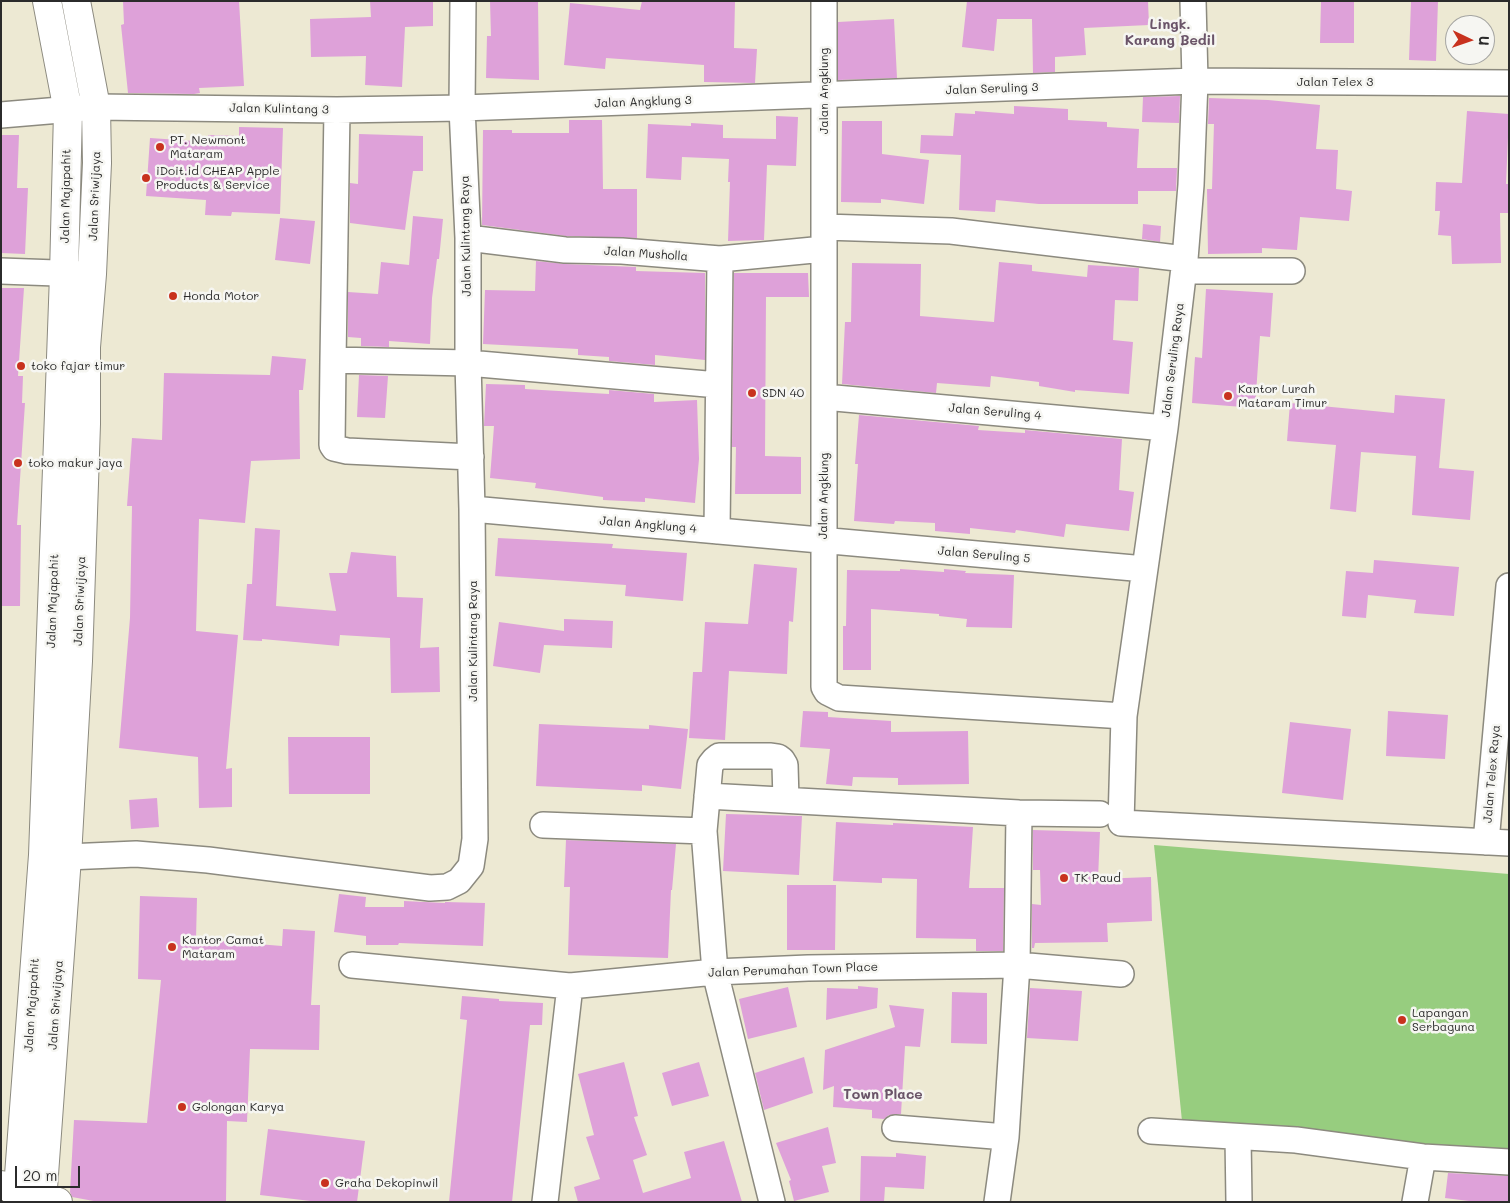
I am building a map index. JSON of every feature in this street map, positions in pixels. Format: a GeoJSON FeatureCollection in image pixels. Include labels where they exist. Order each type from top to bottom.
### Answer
{"type":"FeatureCollection","features":[{"type":"Feature","properties":{"kind":"main road","name":"Jalan Majapahit"},"geometry":{"type":"LineString","coordinates":[[30,1196],[51,660],[68,111],[47,1]]}},
{"type":"Feature","properties":{"kind":"main road","name":"Jalan Sriwijaya"},"geometry":{"type":"LineString","coordinates":[[30,1196],[67,856],[78,661],[86,348],[92,274],[97,162],[96,107],[76,1]]}},
{"type":"Feature","properties":{"kind":"main road"},"geometry":{"type":"LineString","coordinates":[[51,660],[78,661]]}},
{"type":"Feature","properties":{"kind":"street","name":"Jalan Kulintang Raya"},"geometry":{"type":"LineString","coordinates":[[67,856],[136,854],[208,860],[430,888],[447,888],[459,881],[471,866],[475,839],[472,509],[468,362],[468,238],[462,108],[463,1]]}},
{"type":"Feature","properties":{"kind":"street","name":"Jalan Angklung"},"geometry":{"type":"LineString","coordinates":[[824,1],[823,681],[827,692],[839,698],[1124,716]]}},
{"type":"Feature","properties":{"kind":"street","name":"Jalan Seruling Raya"},"geometry":{"type":"LineString","coordinates":[[1193,1],[1195,81],[1192,185],[1185,265],[1165,428],[1124,716],[1121,823],[1498,842]]}},
{"type":"Feature","properties":{"kind":"street","name":"Jalan Telex 3"},"geometry":{"type":"LineString","coordinates":[[1161,83],[1195,81],[1509,83]]}},
{"type":"Feature","properties":{"kind":"street","name":"Jalan Seruling 3"},"geometry":{"type":"LineString","coordinates":[[823,95],[1161,83]]}},
{"type":"Feature","properties":{"kind":"street","name":"Jalan Angklung 3"},"geometry":{"type":"LineString","coordinates":[[462,108],[823,95]]}},
{"type":"Feature","properties":{"kind":"street","name":"Jalan Kulintang 3"},"geometry":{"type":"LineString","coordinates":[[1,115],[68,111],[96,107],[337,110],[462,108]]}},
{"type":"Feature","properties":{"kind":"street"},"geometry":{"type":"LineString","coordinates":[[337,110],[332,445],[334,448],[346,451],[470,457]]}},
{"type":"Feature","properties":{"kind":"street","name":"Jalan Musholla"},"geometry":{"type":"LineString","coordinates":[[468,238],[565,250],[622,251],[720,259],[824,238],[950,231],[1185,265],[1292,271]]}},
{"type":"Feature","properties":{"kind":"street"},"geometry":{"type":"LineString","coordinates":[[717,531],[720,259]]}},
{"type":"Feature","properties":{"kind":"street"},"geometry":{"type":"LineString","coordinates":[[1,271],[92,274]]}},
{"type":"Feature","properties":{"kind":"street"},"geometry":{"type":"LineString","coordinates":[[334,360],[468,362],[718,384]]}},
{"type":"Feature","properties":{"kind":"street","name":"Jalan Seruling 4"},"geometry":{"type":"LineString","coordinates":[[824,397],[1165,428]]}},
{"type":"Feature","properties":{"kind":"street","name":"Jalan Angklung 4"},"geometry":{"type":"LineString","coordinates":[[472,509],[824,540]]}},
{"type":"Feature","properties":{"kind":"street","name":"Jalan Seruling 5"},"geometry":{"type":"LineString","coordinates":[[824,540],[1145,569]]}},
{"type":"Feature","properties":{"kind":"street","name":"Jalan Telex Raya"},"geometry":{"type":"LineString","coordinates":[[1498,842],[1509,586]]}},
{"type":"Feature","properties":{"kind":"street"},"geometry":{"type":"LineString","coordinates":[[772,1202],[715,972],[704,831],[710,766],[719,756],[770,756],[782,760],[785,765],[786,800]]}},
{"type":"Feature","properties":{"kind":"street"},"geometry":{"type":"LineString","coordinates":[[707,796],[1019,813],[1100,814]]}},
{"type":"Feature","properties":{"kind":"street"},"geometry":{"type":"LineString","coordinates":[[997,1202],[1006,1137],[1017,965],[1019,813]]}},
{"type":"Feature","properties":{"kind":"street"},"geometry":{"type":"LineString","coordinates":[[543,825],[704,831]]}},
{"type":"Feature","properties":{"kind":"street","name":"Jalan Perumahan Town Place"},"geometry":{"type":"LineString","coordinates":[[352,965],[570,986],[715,972],[808,968],[1017,965],[1121,974]]}},
{"type":"Feature","properties":{"kind":"street"},"geometry":{"type":"LineString","coordinates":[[546,1202],[570,986]]}},
{"type":"Feature","properties":{"kind":"street"},"geometry":{"type":"LineString","coordinates":[[895,1128],[1006,1137]]}},
{"type":"Feature","properties":{"kind":"street"},"geometry":{"type":"LineString","coordinates":[[1151,1130],[1296,1140],[1423,1156],[1509,1162]]}},
{"type":"Feature","properties":{"kind":"street"},"geometry":{"type":"LineString","coordinates":[[1238,1137],[1240,1202]]}},
{"type":"Feature","properties":{"kind":"street"},"geometry":{"type":"LineString","coordinates":[[1415,1202],[1423,1156]]}},
{"type":"Feature","properties":{"kind":"green space"},"geometry":{"type":"Polygon","coordinates":[[[1154,845],[1509,874],[1509,1157],[1182,1121],[1154,845]]]}},
{"type":"Feature","properties":{"kind":"building"},"geometry":{"type":"Polygon","coordinates":[[[123,1],[239,1],[244,86],[199,88],[200,93],[194,94],[128,93],[121,25],[124,24],[123,1]]]}},
{"type":"Feature","properties":{"kind":"building"},"geometry":{"type":"Polygon","coordinates":[[[370,1],[433,1],[433,26],[405,27],[402,87],[365,85],[366,56],[311,57],[310,19],[371,17],[370,1]]]}},
{"type":"Feature","properties":{"kind":"building"},"geometry":{"type":"Polygon","coordinates":[[[490,1],[538,1],[539,80],[486,78],[487,36],[491,36],[490,1]]]}},
{"type":"Feature","properties":{"kind":"building"},"geometry":{"type":"Polygon","coordinates":[[[642,1],[735,1],[734,48],[757,49],[755,83],[704,82],[704,65],[606,58],[605,69],[564,65],[570,3],[640,10],[642,1]]]}},
{"type":"Feature","properties":{"kind":"building"},"geometry":{"type":"Polygon","coordinates":[[[967,1],[1148,1],[1149,25],[1084,28],[1086,55],[1055,57],[1055,72],[1033,73],[1032,19],[997,19],[994,51],[962,47],[967,1]]]}},
{"type":"Feature","properties":{"kind":"building"},"geometry":{"type":"Polygon","coordinates":[[[1321,1],[1354,1],[1354,43],[1320,43],[1321,1]]]}},
{"type":"Feature","properties":{"kind":"building"},"geometry":{"type":"Polygon","coordinates":[[[1411,1],[1438,1],[1436,61],[1409,60],[1411,1]]]}},
{"type":"Feature","properties":{"kind":"building"},"geometry":{"type":"Polygon","coordinates":[[[894,19],[897,78],[838,80],[838,22],[894,19]]]}},
{"type":"Feature","properties":{"kind":"building"},"geometry":{"type":"Polygon","coordinates":[[[1180,96],[1179,123],[1142,122],[1143,97],[1180,96]]]}},
{"type":"Feature","properties":{"kind":"building"},"geometry":{"type":"Polygon","coordinates":[[[1209,98],[1268,100],[1320,105],[1316,149],[1338,150],[1336,189],[1352,191],[1349,221],[1300,217],[1297,250],[1262,248],[1262,253],[1208,254],[1207,189],[1212,189],[1214,124],[1208,124],[1209,98]]]}},
{"type":"Feature","properties":{"kind":"building"},"geometry":{"type":"Polygon","coordinates":[[[1014,106],[1068,109],[1068,120],[1107,122],[1107,127],[1139,129],[1137,168],[1177,168],[1176,191],[1138,191],[1138,204],[1039,204],[996,200],[995,212],[959,210],[961,155],[920,153],[921,135],[953,136],[955,113],[975,114],[975,111],[1014,114],[1014,106]]]}},
{"type":"Feature","properties":{"kind":"building"},"geometry":{"type":"Polygon","coordinates":[[[1467,111],[1509,114],[1506,184],[1509,184],[1508,213],[1500,213],[1501,263],[1452,264],[1451,236],[1438,235],[1440,211],[1435,211],[1436,182],[1462,183],[1467,111]]]}},
{"type":"Feature","properties":{"kind":"building"},"geometry":{"type":"Polygon","coordinates":[[[776,116],[798,117],[796,166],[767,165],[764,240],[728,241],[729,159],[682,157],[681,180],[646,178],[648,124],[691,126],[691,123],[723,125],[723,138],[776,139],[776,116]]]}},
{"type":"Feature","properties":{"kind":"building"},"geometry":{"type":"Polygon","coordinates":[[[569,120],[602,120],[603,189],[637,189],[637,238],[566,236],[482,225],[483,130],[512,130],[512,133],[569,133],[569,120]]]}},
{"type":"Feature","properties":{"kind":"building"},"geometry":{"type":"Polygon","coordinates":[[[842,121],[882,121],[882,154],[929,160],[924,204],[881,199],[881,203],[841,202],[842,121]]]}},
{"type":"Feature","properties":{"kind":"building"},"geometry":{"type":"Polygon","coordinates":[[[239,127],[283,128],[280,214],[232,212],[231,216],[205,215],[206,200],[146,196],[150,138],[208,142],[208,135],[239,136],[239,127]]]}},
{"type":"Feature","properties":{"kind":"building"},"geometry":{"type":"Polygon","coordinates":[[[359,134],[423,136],[423,171],[413,171],[405,230],[350,223],[350,183],[358,184],[359,134]]]}},
{"type":"Feature","properties":{"kind":"building"},"geometry":{"type":"Polygon","coordinates":[[[1,135],[19,135],[17,188],[28,188],[25,254],[1,253],[1,135]]]}},
{"type":"Feature","properties":{"kind":"building"},"geometry":{"type":"Polygon","coordinates":[[[413,216],[443,219],[439,259],[437,259],[432,298],[430,344],[389,341],[389,347],[361,346],[361,338],[348,337],[348,292],[378,294],[381,262],[409,265],[413,216]]]}},
{"type":"Feature","properties":{"kind":"building"},"geometry":{"type":"Polygon","coordinates":[[[280,218],[315,221],[310,264],[275,260],[280,218]]]}},
{"type":"Feature","properties":{"kind":"building"},"geometry":{"type":"Polygon","coordinates":[[[1143,224],[1161,226],[1160,242],[1142,239],[1143,224]]]}},
{"type":"Feature","properties":{"kind":"building"},"geometry":{"type":"Polygon","coordinates":[[[536,261],[636,267],[636,271],[705,273],[705,360],[655,355],[655,365],[609,361],[609,357],[578,355],[578,349],[483,344],[485,290],[535,291],[536,261]]]}},
{"type":"Feature","properties":{"kind":"building"},"geometry":{"type":"Polygon","coordinates":[[[999,262],[1032,265],[1032,271],[1087,277],[1088,265],[1139,268],[1138,301],[1115,300],[1113,340],[1133,342],[1129,394],[1075,390],[1075,392],[1039,386],[1039,382],[991,376],[990,387],[937,383],[936,393],[842,384],[845,322],[851,322],[852,263],[921,264],[920,316],[994,322],[999,262]]]}},
{"type":"Feature","properties":{"kind":"building"},"geometry":{"type":"Polygon","coordinates":[[[734,273],[808,273],[809,297],[766,297],[765,456],[801,457],[801,494],[735,494],[736,447],[732,447],[734,273]]]}},
{"type":"Feature","properties":{"kind":"building"},"geometry":{"type":"Polygon","coordinates":[[[1,288],[24,288],[18,376],[23,376],[22,403],[25,403],[17,525],[21,525],[20,606],[1,606],[1,288]]]}},
{"type":"Feature","properties":{"kind":"building"},"geometry":{"type":"Polygon","coordinates":[[[1206,289],[1273,293],[1270,337],[1260,336],[1255,408],[1192,403],[1195,357],[1202,358],[1206,289]]]}},
{"type":"Feature","properties":{"kind":"building"},"geometry":{"type":"Polygon","coordinates":[[[272,356],[306,359],[303,390],[299,390],[300,459],[251,461],[245,523],[199,519],[196,631],[238,635],[226,769],[232,768],[232,807],[199,808],[198,757],[119,748],[130,618],[132,506],[127,506],[132,438],[162,440],[164,373],[270,375],[272,356]]]}},
{"type":"Feature","properties":{"kind":"building"},"geometry":{"type":"Polygon","coordinates":[[[359,375],[388,376],[385,418],[357,417],[359,375]]]}},
{"type":"Feature","properties":{"kind":"building"},"geometry":{"type":"Polygon","coordinates":[[[486,384],[525,385],[525,389],[609,394],[609,390],[654,394],[654,402],[697,400],[699,459],[695,503],[645,498],[645,502],[603,500],[603,497],[535,488],[536,483],[490,478],[494,426],[484,426],[486,384]]]}},
{"type":"Feature","properties":{"kind":"building"},"geometry":{"type":"Polygon","coordinates":[[[1395,395],[1445,399],[1439,468],[1474,471],[1470,520],[1412,515],[1416,456],[1361,452],[1356,512],[1330,509],[1336,445],[1287,441],[1290,403],[1394,413],[1395,395]]]}},
{"type":"Feature","properties":{"kind":"building"},"geometry":{"type":"Polygon","coordinates":[[[859,415],[979,426],[978,430],[1025,433],[1025,430],[1122,439],[1119,490],[1134,492],[1129,531],[1066,524],[1064,537],[1016,530],[1015,533],[970,528],[970,534],[935,531],[935,523],[895,521],[894,524],[854,521],[858,464],[855,464],[859,415]]]}},
{"type":"Feature","properties":{"kind":"building"},"geometry":{"type":"Polygon","coordinates":[[[255,528],[280,530],[276,606],[336,611],[329,573],[347,573],[351,552],[396,556],[397,597],[423,598],[420,648],[439,647],[440,692],[391,693],[390,638],[340,635],[339,646],[262,639],[262,641],[243,640],[247,584],[252,584],[255,528]]]}},
{"type":"Feature","properties":{"kind":"building"},"geometry":{"type":"Polygon","coordinates":[[[498,538],[613,544],[612,548],[687,553],[683,601],[625,596],[626,585],[495,576],[498,538]]]}},
{"type":"Feature","properties":{"kind":"building"},"geometry":{"type":"Polygon","coordinates":[[[1374,560],[1459,567],[1454,616],[1414,613],[1416,600],[1368,595],[1366,618],[1342,616],[1346,571],[1373,573],[1374,560]]]}},
{"type":"Feature","properties":{"kind":"building"},"geometry":{"type":"Polygon","coordinates":[[[754,564],[797,568],[793,622],[789,621],[787,674],[729,671],[725,740],[689,738],[693,672],[702,672],[705,622],[748,624],[754,564]]]}},
{"type":"Feature","properties":{"kind":"building"},"geometry":{"type":"Polygon","coordinates":[[[900,569],[944,572],[944,569],[966,571],[965,573],[1014,575],[1012,628],[966,627],[967,619],[939,616],[939,614],[871,609],[871,670],[843,670],[843,626],[846,626],[847,570],[900,571],[900,569]]]}},
{"type":"Feature","properties":{"kind":"building"},"geometry":{"type":"Polygon","coordinates":[[[564,619],[613,621],[612,648],[544,645],[540,673],[493,666],[499,622],[564,631],[564,619]]]}},
{"type":"Feature","properties":{"kind":"building"},"geometry":{"type":"Polygon","coordinates":[[[803,711],[828,712],[828,717],[891,721],[891,732],[968,731],[969,784],[898,785],[898,778],[853,777],[852,786],[826,784],[830,749],[800,747],[803,711]]]}},
{"type":"Feature","properties":{"kind":"building"},"geometry":{"type":"Polygon","coordinates":[[[1388,711],[1448,715],[1445,759],[1386,756],[1388,711]]]}},
{"type":"Feature","properties":{"kind":"building"},"geometry":{"type":"Polygon","coordinates":[[[1290,722],[1351,729],[1343,800],[1282,793],[1290,722]]]}},
{"type":"Feature","properties":{"kind":"building"},"geometry":{"type":"Polygon","coordinates":[[[539,724],[649,729],[649,725],[688,729],[681,789],[642,785],[642,791],[536,786],[539,724]]]}},
{"type":"Feature","properties":{"kind":"building"},"geometry":{"type":"Polygon","coordinates":[[[288,737],[370,737],[370,794],[289,794],[288,737]]]}},
{"type":"Feature","properties":{"kind":"building"},"geometry":{"type":"Polygon","coordinates":[[[157,798],[159,827],[131,829],[129,800],[157,798]]]}},
{"type":"Feature","properties":{"kind":"building"},"geometry":{"type":"Polygon","coordinates":[[[726,814],[802,816],[799,875],[723,871],[726,814]]]}},
{"type":"Feature","properties":{"kind":"building"},"geometry":{"type":"Polygon","coordinates":[[[836,822],[973,827],[969,888],[1004,888],[1003,951],[976,951],[976,939],[916,938],[917,879],[882,878],[882,883],[833,881],[836,822]]]}},
{"type":"Feature","properties":{"kind":"building"},"geometry":{"type":"Polygon","coordinates":[[[1033,830],[1100,832],[1098,879],[1151,877],[1152,921],[1107,923],[1108,942],[1035,943],[1034,948],[1032,948],[1032,904],[1041,905],[1040,870],[1033,870],[1033,830]]]}},
{"type":"Feature","properties":{"kind":"building"},"geometry":{"type":"Polygon","coordinates":[[[566,840],[676,844],[671,890],[668,958],[568,955],[570,887],[564,887],[566,840]]]}},
{"type":"Feature","properties":{"kind":"building"},"geometry":{"type":"Polygon","coordinates":[[[787,885],[836,885],[835,950],[787,950],[787,885]]]}},
{"type":"Feature","properties":{"kind":"building"},"geometry":{"type":"Polygon","coordinates":[[[339,894],[366,897],[365,907],[404,907],[404,901],[485,903],[483,946],[399,943],[398,945],[366,945],[366,936],[334,932],[339,894]]]}},
{"type":"Feature","properties":{"kind":"building"},"geometry":{"type":"Polygon","coordinates":[[[140,896],[197,898],[196,939],[282,946],[283,929],[315,931],[311,1005],[320,1005],[319,1050],[250,1049],[247,1122],[227,1121],[226,1202],[99,1202],[72,1197],[70,1192],[74,1120],[147,1123],[161,980],[138,979],[140,896]]]}},
{"type":"Feature","properties":{"kind":"building"},"geometry":{"type":"Polygon","coordinates":[[[858,986],[878,988],[877,1008],[826,1020],[827,988],[858,989],[858,986]]]}},
{"type":"Feature","properties":{"kind":"building"},"geometry":{"type":"Polygon","coordinates":[[[788,987],[797,1027],[748,1039],[739,999],[788,987]]]}},
{"type":"Feature","properties":{"kind":"building"},"geometry":{"type":"Polygon","coordinates":[[[1030,988],[1082,991],[1078,1041],[1027,1038],[1030,988]]]}},
{"type":"Feature","properties":{"kind":"building"},"geometry":{"type":"Polygon","coordinates":[[[952,992],[987,993],[987,1044],[951,1043],[952,992]]]}},
{"type":"Feature","properties":{"kind":"building"},"geometry":{"type":"Polygon","coordinates":[[[462,996],[499,999],[499,1001],[543,1003],[542,1025],[530,1025],[512,1202],[449,1202],[467,1020],[460,1019],[462,996]]]}},
{"type":"Feature","properties":{"kind":"building"},"geometry":{"type":"Polygon","coordinates":[[[889,1005],[924,1009],[920,1047],[905,1046],[901,1114],[889,1115],[884,1119],[872,1118],[872,1110],[833,1107],[834,1086],[823,1090],[825,1050],[895,1027],[889,1005]]]}},
{"type":"Feature","properties":{"kind":"building"},"geometry":{"type":"Polygon","coordinates":[[[804,1057],[813,1093],[764,1110],[755,1073],[804,1057]]]}},
{"type":"Feature","properties":{"kind":"building"},"geometry":{"type":"Polygon","coordinates":[[[624,1062],[638,1116],[634,1117],[647,1155],[633,1160],[643,1193],[691,1178],[684,1152],[724,1141],[742,1202],[578,1202],[574,1187],[600,1179],[586,1137],[594,1135],[578,1074],[624,1062]]]}},
{"type":"Feature","properties":{"kind":"building"},"geometry":{"type":"Polygon","coordinates":[[[699,1062],[709,1096],[672,1106],[662,1073],[699,1062]]]}},
{"type":"Feature","properties":{"kind":"building"},"geometry":{"type":"Polygon","coordinates":[[[828,1127],[836,1163],[822,1166],[829,1192],[794,1201],[789,1181],[791,1180],[776,1143],[828,1127]]]}},
{"type":"Feature","properties":{"kind":"building"},"geometry":{"type":"Polygon","coordinates":[[[268,1129],[365,1141],[357,1202],[319,1202],[260,1195],[268,1129]]]}},
{"type":"Feature","properties":{"kind":"building"},"geometry":{"type":"Polygon","coordinates":[[[896,1153],[926,1156],[924,1189],[885,1187],[884,1202],[860,1202],[861,1156],[896,1157],[896,1153]]]}},
{"type":"Feature","properties":{"kind":"building"},"geometry":{"type":"Polygon","coordinates":[[[1448,1173],[1509,1176],[1509,1202],[1477,1202],[1445,1198],[1448,1173]]]}},
{"type":"Feature","properties":{"kind":"place","name":"PT. Newmont Mataram"},"geometry":{"type":"Point","coordinates":[160,147]}},
{"type":"Feature","properties":{"kind":"place","name":"iDoit.id CHEAP Apple Products & Service"},"geometry":{"type":"Point","coordinates":[146,178]}},
{"type":"Feature","properties":{"kind":"place","name":"Honda Motor"},"geometry":{"type":"Point","coordinates":[173,296]}},
{"type":"Feature","properties":{"kind":"place","name":"toko fajar timur"},"geometry":{"type":"Point","coordinates":[21,366]}},
{"type":"Feature","properties":{"kind":"place","name":"SDN 40"},"geometry":{"type":"Point","coordinates":[752,393]}},
{"type":"Feature","properties":{"kind":"place","name":"Kantor Lurah Mataram Timur"},"geometry":{"type":"Point","coordinates":[1228,396]}},
{"type":"Feature","properties":{"kind":"place","name":"toko makur jaya"},"geometry":{"type":"Point","coordinates":[18,463]}},
{"type":"Feature","properties":{"kind":"place","name":"TK Paud"},"geometry":{"type":"Point","coordinates":[1064,878]}},
{"type":"Feature","properties":{"kind":"place","name":"Kantor Camat Mataram"},"geometry":{"type":"Point","coordinates":[172,947]}},
{"type":"Feature","properties":{"kind":"place","name":"Lapangan Serbaguna"},"geometry":{"type":"Point","coordinates":[1402,1020]}},
{"type":"Feature","properties":{"kind":"place","name":"Golongan Karya"},"geometry":{"type":"Point","coordinates":[182,1107]}},
{"type":"Feature","properties":{"kind":"place","name":"Graha Dekopinwil"},"geometry":{"type":"Point","coordinates":[325,1183]}},
{"type":"Feature","properties":{"kind":"district","name":"Lingk. Karang Bedil"},"geometry":{"type":"Point","coordinates":[1170,33]}},
{"type":"Feature","properties":{"kind":"district","name":"Town Place"},"geometry":{"type":"Point","coordinates":[883,1095]}}]}
